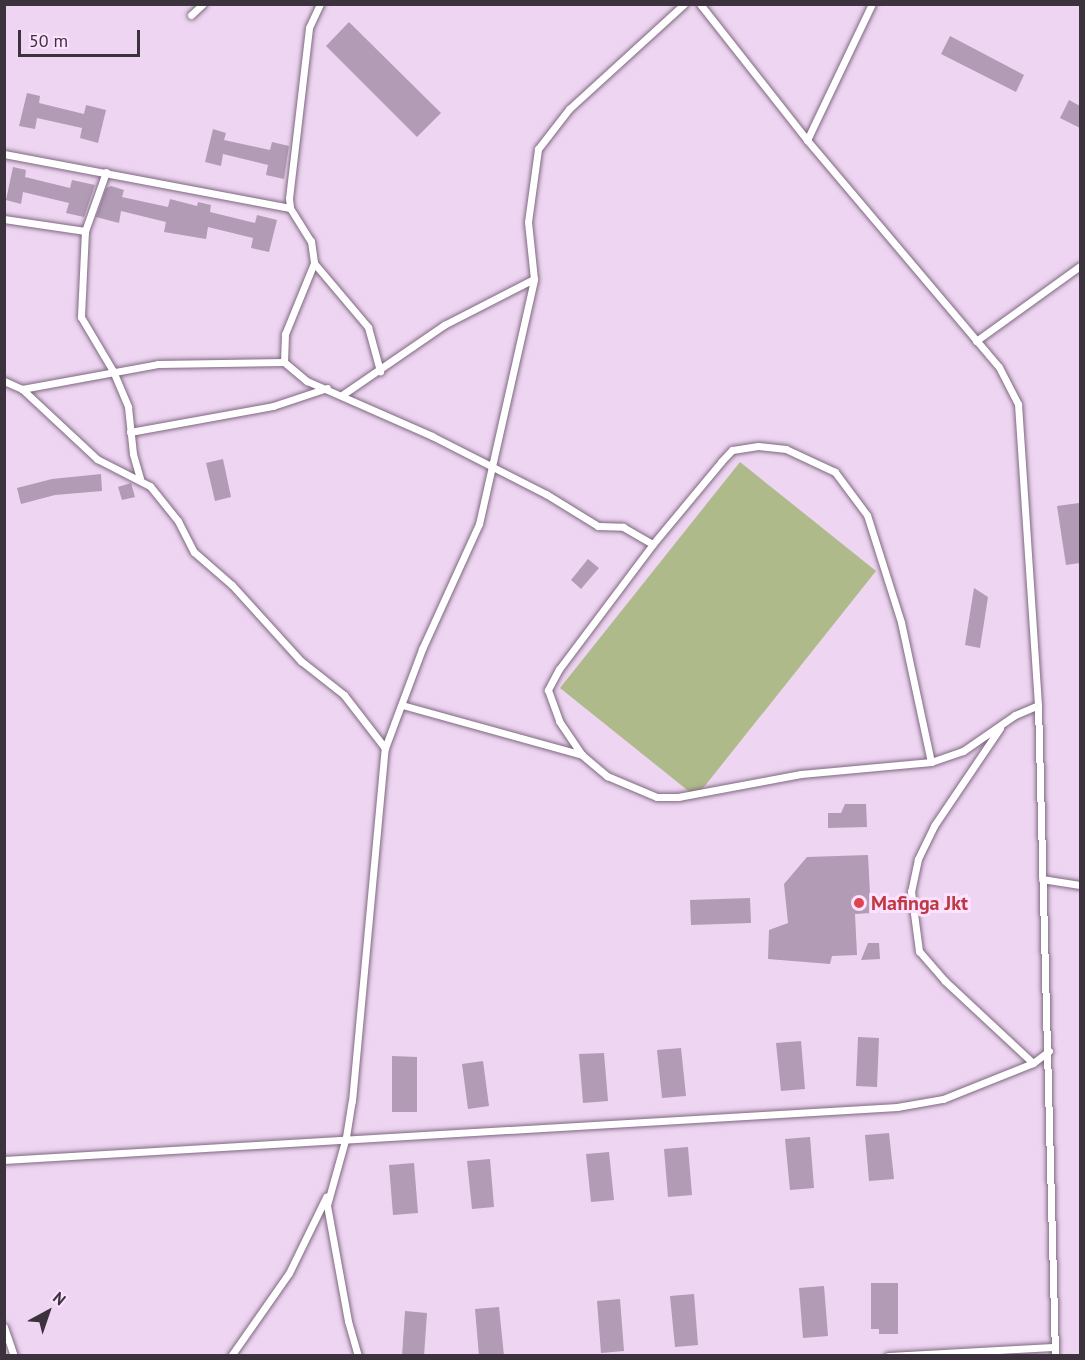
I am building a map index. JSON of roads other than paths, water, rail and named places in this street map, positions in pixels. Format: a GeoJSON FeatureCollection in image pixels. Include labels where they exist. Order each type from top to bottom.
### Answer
{"type":"FeatureCollection","features":[{"type":"Feature","properties":{"kind":"lane"},"geometry":{"type":"LineString","coordinates":[[190,15],[203,4]]}},
{"type":"Feature","properties":{"kind":"lane"},"geometry":{"type":"LineString","coordinates":[[284,362],[285,334],[314,262],[311,241],[290,208],[309,28],[320,4]]}},
{"type":"Feature","properties":{"kind":"lane"},"geometry":{"type":"LineString","coordinates":[[231,1356],[289,1273],[331,1187],[346,1137],[366,978],[385,748],[422,649],[479,524],[534,279],[528,222],[538,149],[569,109],[684,4]]}},
{"type":"Feature","properties":{"kind":"lane"},"geometry":{"type":"LineString","coordinates":[[700,4],[807,140],[1011,384],[1018,404],[1038,705],[1049,1051],[1055,1352],[888,1356]]}},
{"type":"Feature","properties":{"kind":"lane"},"geometry":{"type":"LineString","coordinates":[[807,140],[872,4]]}},
{"type":"Feature","properties":{"kind":"lane"},"geometry":{"type":"LineString","coordinates":[[4,154],[290,208]]}},
{"type":"Feature","properties":{"kind":"lane"},"geometry":{"type":"LineString","coordinates":[[106,172],[85,231],[81,318],[112,371],[128,407],[130,432],[140,479]]}},
{"type":"Feature","properties":{"kind":"lane"},"geometry":{"type":"LineString","coordinates":[[4,219],[85,231]]}},
{"type":"Feature","properties":{"kind":"lane"},"geometry":{"type":"LineString","coordinates":[[314,262],[368,327],[380,371]]}},
{"type":"Feature","properties":{"kind":"lane"},"geometry":{"type":"LineString","coordinates":[[976,341],[1080,266]]}},
{"type":"Feature","properties":{"kind":"lane"},"geometry":{"type":"LineString","coordinates":[[342,395],[444,326],[534,279]]}},
{"type":"Feature","properties":{"kind":"lane"},"geometry":{"type":"LineString","coordinates":[[22,389],[112,371],[189,363],[284,362],[307,381],[327,388],[493,467],[598,526],[623,527],[653,544]]}},
{"type":"Feature","properties":{"kind":"lane"},"geometry":{"type":"LineString","coordinates":[[4,381],[22,389],[97,459],[140,479],[166,505],[194,552],[232,585],[302,661],[344,695],[385,748]]}},
{"type":"Feature","properties":{"kind":"lane"},"geometry":{"type":"LineString","coordinates":[[130,432],[273,406],[327,388]]}},
{"type":"Feature","properties":{"kind":"lane"},"geometry":{"type":"LineString","coordinates":[[931,762],[901,622],[880,549],[867,515],[836,472],[786,449],[758,446],[732,450],[653,544],[559,669],[548,690],[559,721],[582,755],[608,776],[657,796],[678,797],[801,774],[931,762],[963,751],[1001,725],[1038,705]]}},
{"type":"Feature","properties":{"kind":"lane"},"geometry":{"type":"LineString","coordinates":[[402,705],[582,755]]}},
{"type":"Feature","properties":{"kind":"lane"},"geometry":{"type":"LineString","coordinates":[[1001,725],[934,826],[918,859],[910,891],[919,951],[945,981],[1033,1063]]}},
{"type":"Feature","properties":{"kind":"lane"},"geometry":{"type":"LineString","coordinates":[[1042,879],[1080,885]]}},
{"type":"Feature","properties":{"kind":"lane"},"geometry":{"type":"LineString","coordinates":[[4,1160],[346,1137],[434,1136],[897,1107],[943,1099],[1033,1063],[1049,1051]]}},
{"type":"Feature","properties":{"kind":"lane"},"geometry":{"type":"LineString","coordinates":[[331,1187],[327,1218],[358,1356]]}},
{"type":"Feature","properties":{"kind":"lane"},"geometry":{"type":"LineString","coordinates":[[4,1327],[14,1356]]}},
{"type":"Feature","properties":{"kind":"place","name":"Mafinga Jkt"},"geometry":{"type":"Point","coordinates":[859,903]}}]}
